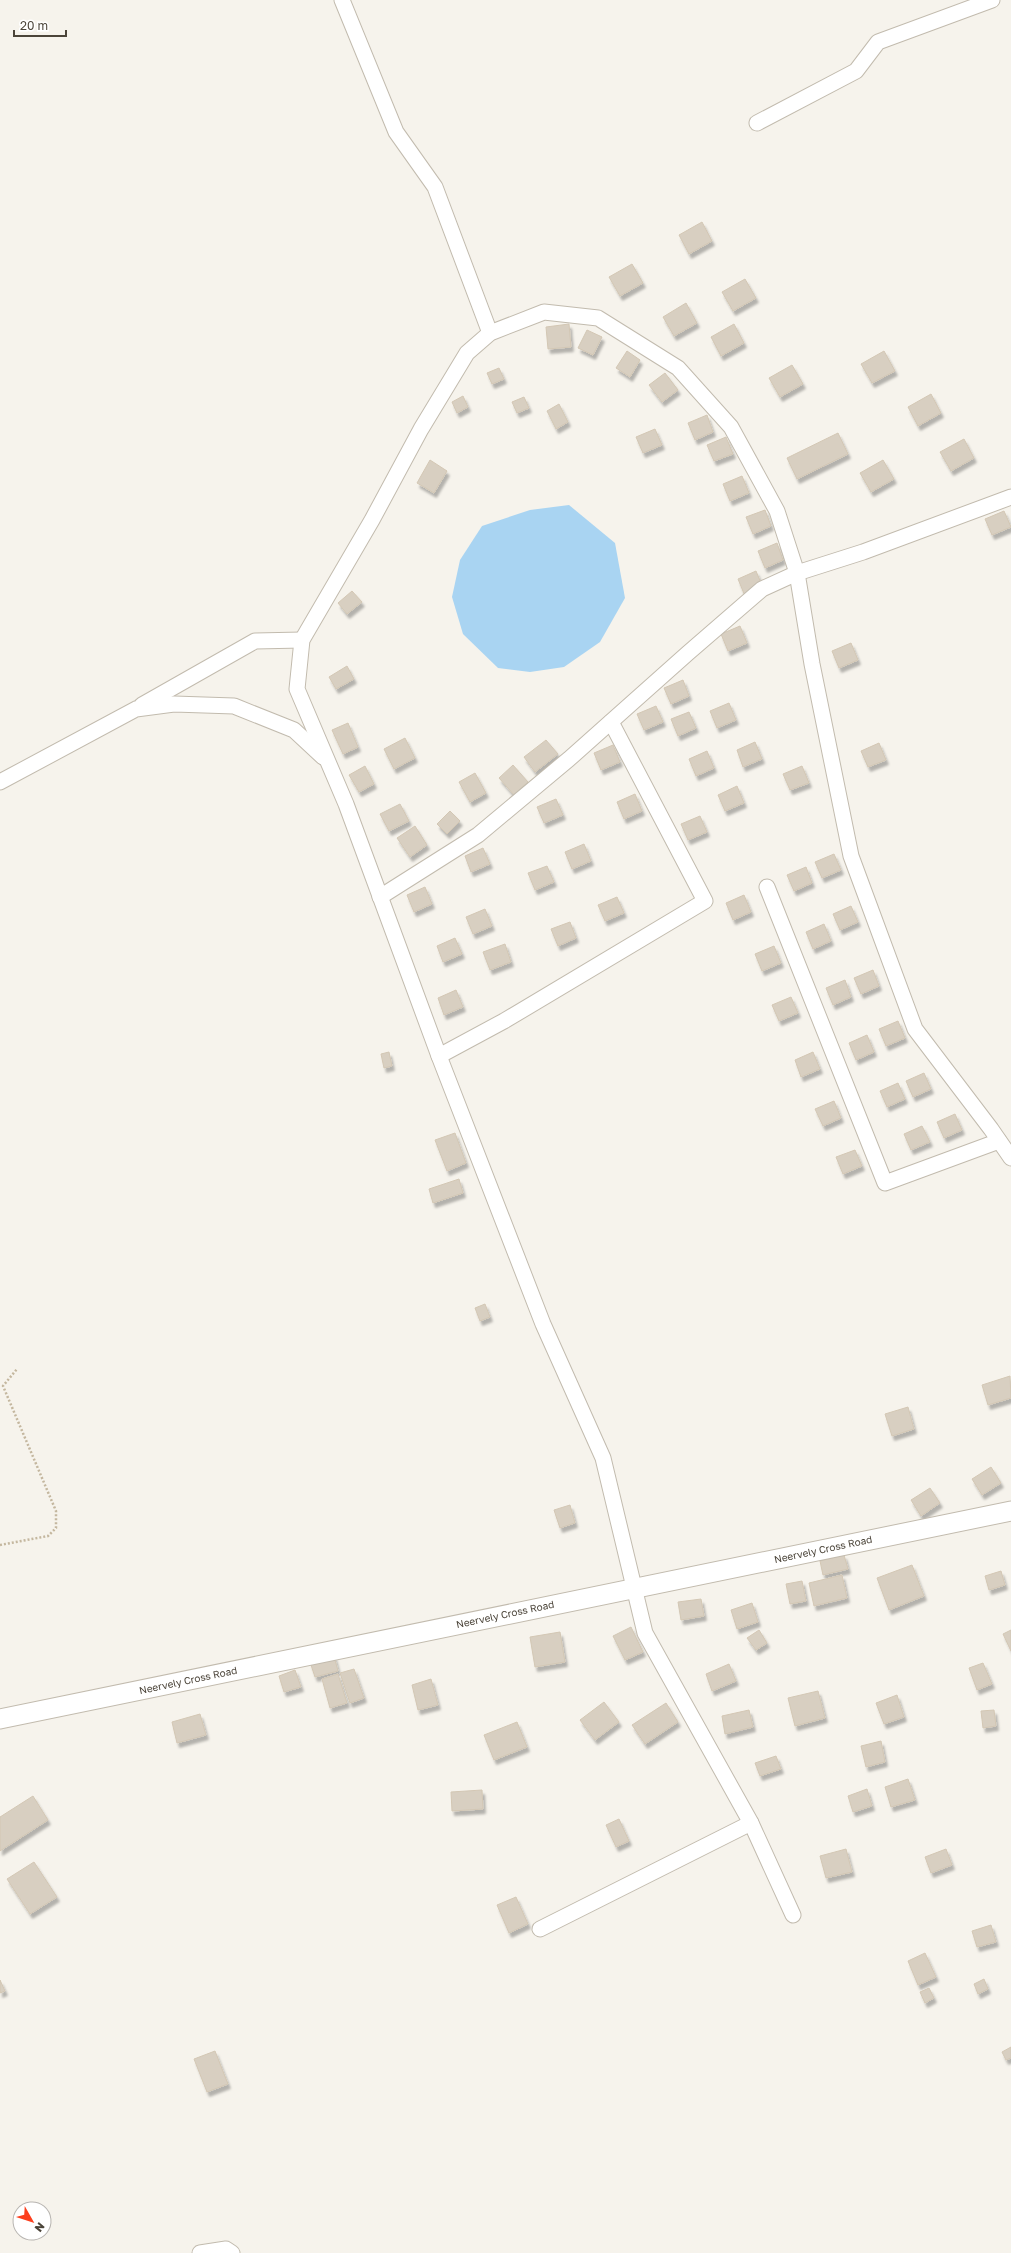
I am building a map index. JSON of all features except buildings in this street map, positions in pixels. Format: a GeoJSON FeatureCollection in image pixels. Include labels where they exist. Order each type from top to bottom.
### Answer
{"type":"FeatureCollection","features":[{"type":"Feature","properties":{"kind":"street"},"geometry":{"type":"LineString","coordinates":[[342,0],[396,132],[435,187],[490,333]]}},
{"type":"Feature","properties":{"kind":"street"},"geometry":{"type":"LineString","coordinates":[[757,123],[856,71],[878,42],[992,0]]}},
{"type":"Feature","properties":{"kind":"street"},"geometry":{"type":"LineString","coordinates":[[793,1915],[751,1824],[645,1633],[603,1458],[543,1324],[439,1056],[346,804],[297,689],[302,640],[372,520],[421,429],[467,353],[490,333],[544,312],[598,318],[678,368],[731,427],[777,511],[797,573],[812,664],[851,856],[915,1029],[1000,1141],[1011,1158]]}},
{"type":"Feature","properties":{"kind":"street"},"geometry":{"type":"LineString","coordinates":[[380,897],[478,835],[611,722],[762,589],[797,573],[863,552],[1011,498]]}},
{"type":"Feature","properties":{"kind":"street"},"geometry":{"type":"LineString","coordinates":[[0,782],[136,709],[255,641],[302,640]]}},
{"type":"Feature","properties":{"kind":"street"},"geometry":{"type":"LineString","coordinates":[[136,709],[174,704],[234,706],[294,730],[327,760]]}},
{"type":"Feature","properties":{"kind":"street"},"geometry":{"type":"LineString","coordinates":[[439,1056],[504,1021],[705,900],[611,722]]}},
{"type":"Feature","properties":{"kind":"street"},"geometry":{"type":"LineString","coordinates":[[768,887],[885,1183],[1000,1141]]}},
{"type":"Feature","properties":{"kind":"street","name":"Neervely Cross Road"},"geometry":{"type":"LineString","coordinates":[[0,1719],[1011,1510]]}},
{"type":"Feature","properties":{"kind":"street"},"geometry":{"type":"LineString","coordinates":[[540,1929],[751,1824]]}},
{"type":"Feature","properties":{"kind":"street"},"geometry":{"type":"LineString","coordinates":[[200,2253],[226,2249],[232,2253]]}},
{"type":"Feature","properties":{"kind":"path"},"geometry":{"type":"LineString","coordinates":[[0,1545],[48,1536],[56,1528],[56,1511],[3,1386],[17,1369]]}},
{"type":"Feature","properties":{"kind":"water"},"geometry":{"type":"Polygon","coordinates":[[[569,505],[615,543],[625,598],[600,642],[564,667],[530,672],[498,668],[463,634],[452,597],[460,560],[482,526],[530,510],[569,505]]]}}]}
